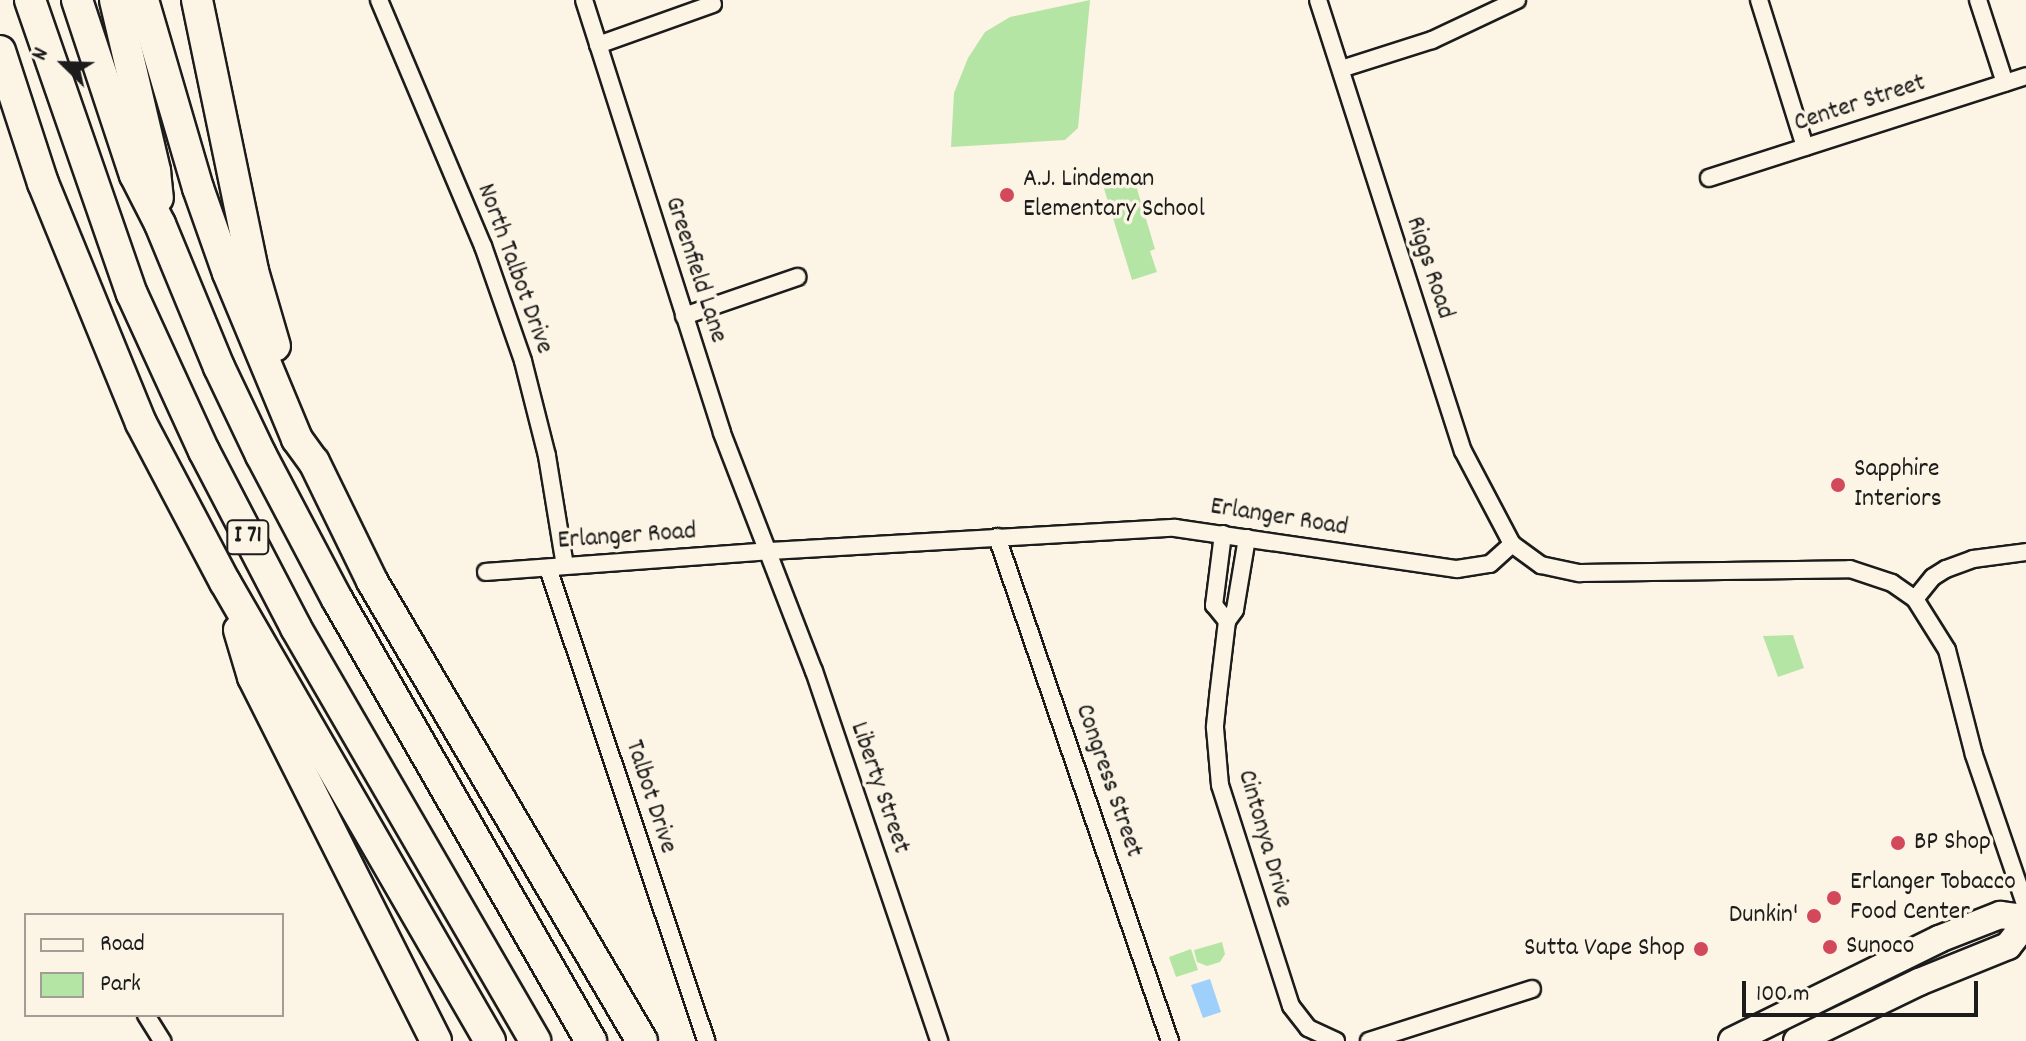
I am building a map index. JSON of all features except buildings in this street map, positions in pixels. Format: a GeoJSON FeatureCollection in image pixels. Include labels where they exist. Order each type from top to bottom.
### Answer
{"type":"FeatureCollection","features":[{"type":"Feature","properties":{"kind":"highway","name":"I 71"},"geometry":{"type":"LineString","coordinates":[[30,0],[132,294],[204,451],[296,628],[535,1041]]}},
{"type":"Feature","properties":{"kind":"highway","name":"I 71"},"geometry":{"type":"LineString","coordinates":[[77,0],[117,126],[219,367],[288,508],[591,1041]]}},
{"type":"Feature","properties":{"kind":"highway"},"geometry":{"type":"LineString","coordinates":[[115,0],[155,171],[160,224]]}},
{"type":"Feature","properties":{"kind":"highway"},"geometry":{"type":"LineString","coordinates":[[143,0],[198,188],[228,273],[292,427],[314,462],[372,581],[642,1041]]}},
{"type":"Feature","properties":{"kind":"highway"},"geometry":{"type":"LineString","coordinates":[[197,0],[253,271],[314,462]]}},
{"type":"Feature","properties":{"kind":"highway"},"geometry":{"type":"LineString","coordinates":[[0,51],[43,183],[141,423],[225,582],[490,1041]]}},
{"type":"Feature","properties":{"kind":"highway"},"geometry":{"type":"LineString","coordinates":[[225,582],[253,677],[436,1041]]}},
{"type":"Feature","properties":{"kind":"main road"},"geometry":{"type":"LineString","coordinates":[[1732,1041],[1939,939],[2000,915],[2026,920],[2008,946],[1919,982],[1797,1041]]}},
{"type":"Feature","properties":{"kind":"street","name":"North Talbot Drive"},"geometry":{"type":"LineString","coordinates":[[379,0],[483,246],[523,361],[547,456],[565,566]]}},
{"type":"Feature","properties":{"kind":"street","name":"Greenfield Lane"},"geometry":{"type":"LineString","coordinates":[[584,0],[722,433],[770,551]]}},
{"type":"Feature","properties":{"kind":"street","name":"Riggs Road"},"geometry":{"type":"LineString","coordinates":[[1318,0],[1463,451],[1493,515],[1512,544]]}},
{"type":"Feature","properties":{"kind":"street"},"geometry":{"type":"LineString","coordinates":[[1341,69],[1443,36],[1517,0]]}},
{"type":"Feature","properties":{"kind":"street"},"geometry":{"type":"LineString","coordinates":[[1759,0],[1805,147]]}},
{"type":"Feature","properties":{"kind":"street"},"geometry":{"type":"LineString","coordinates":[[1978,0],[2005,83]]}},
{"type":"Feature","properties":{"kind":"street"},"geometry":{"type":"LineString","coordinates":[[598,45],[713,4]]}},
{"type":"Feature","properties":{"kind":"street","name":"Center Street"},"geometry":{"type":"LineString","coordinates":[[1709,178],[2026,76]]}},
{"type":"Feature","properties":{"kind":"street"},"geometry":{"type":"LineString","coordinates":[[684,316],[797,277]]}},
{"type":"Feature","properties":{"kind":"street","name":"Erlanger Road"},"geometry":{"type":"LineString","coordinates":[[486,572],[770,551],[1175,528],[1457,569],[1490,564],[1512,544]]}},
{"type":"Feature","properties":{"kind":"street","name":"Cintonya Drive"},"geometry":{"type":"LineString","coordinates":[[1223,534],[1214,605],[1227,621]]}},
{"type":"Feature","properties":{"kind":"street","name":"Congress Street"},"geometry":{"type":"LineString","coordinates":[[997,537],[1170,1041]]}},
{"type":"Feature","properties":{"kind":"street","name":"Cintonya Drive"},"geometry":{"type":"LineString","coordinates":[[1247,538],[1235,610],[1227,621],[1215,728],[1226,810],[1291,1006],[1308,1028],[1336,1041]]}},
{"type":"Feature","properties":{"kind":"street"},"geometry":{"type":"LineString","coordinates":[[1512,544],[1541,565],[1580,573],[1850,569],[1892,583],[1915,599],[1947,650],[1974,755],[2026,907]]}},
{"type":"Feature","properties":{"kind":"street","name":"Liberty Street"},"geometry":{"type":"LineString","coordinates":[[770,551],[939,1041]]}},
{"type":"Feature","properties":{"kind":"street"},"geometry":{"type":"LineString","coordinates":[[1915,599],[1933,577],[1946,569],[1973,559],[2026,552]]}},
{"type":"Feature","properties":{"kind":"street","name":"Talbot Drive"},"geometry":{"type":"LineString","coordinates":[[548,568],[706,1041]]}},
{"type":"Feature","properties":{"kind":"street"},"geometry":{"type":"LineString","coordinates":[[1369,1041],[1532,989]]}},
{"type":"Feature","properties":{"kind":"street"},"geometry":{"type":"LineString","coordinates":[[147,1017],[162,1041]]}},
{"type":"Feature","properties":{"kind":"green space"},"geometry":{"type":"Polygon","coordinates":[[[1090,0],[1078,128],[1065,140],[951,147],[954,93],[968,58],[985,32],[1010,17],[1090,0]]]}},
{"type":"Feature","properties":{"kind":"green space"},"geometry":{"type":"Polygon","coordinates":[[[1132,172],[1155,249],[1150,251],[1157,272],[1132,280],[1102,182],[1132,172]]]}},
{"type":"Feature","properties":{"kind":"green space"},"geometry":{"type":"Polygon","coordinates":[[[1793,635],[1804,668],[1778,677],[1763,636],[1793,635]]]}},
{"type":"Feature","properties":{"kind":"green space"},"geometry":{"type":"Polygon","coordinates":[[[1222,942],[1225,954],[1220,962],[1207,966],[1197,962],[1194,950],[1222,942]]]}},
{"type":"Feature","properties":{"kind":"green space"},"geometry":{"type":"Polygon","coordinates":[[[1191,949],[1198,970],[1176,977],[1169,957],[1191,949]]]}},
{"type":"Feature","properties":{"kind":"water"},"geometry":{"type":"Polygon","coordinates":[[[1210,979],[1221,1012],[1203,1018],[1191,985],[1210,979]]]}},
{"type":"Feature","properties":{"kind":"place","name":"A.J. Lindeman Elementary School"},"geometry":{"type":"Point","coordinates":[1007,195]}},
{"type":"Feature","properties":{"kind":"place","name":"Sapphire Interiors"},"geometry":{"type":"Point","coordinates":[1838,485]}},
{"type":"Feature","properties":{"kind":"place","name":"BP Shop"},"geometry":{"type":"Point","coordinates":[1898,843]}},
{"type":"Feature","properties":{"kind":"place","name":"Erlanger Tobacco Food Center"},"geometry":{"type":"Point","coordinates":[1834,898]}},
{"type":"Feature","properties":{"kind":"place","name":"Dunkin'"},"geometry":{"type":"Point","coordinates":[1814,916]}},
{"type":"Feature","properties":{"kind":"place","name":"Sunoco"},"geometry":{"type":"Point","coordinates":[1830,947]}},
{"type":"Feature","properties":{"kind":"place","name":"Sutta Vape Shop"},"geometry":{"type":"Point","coordinates":[1701,949]}}]}
